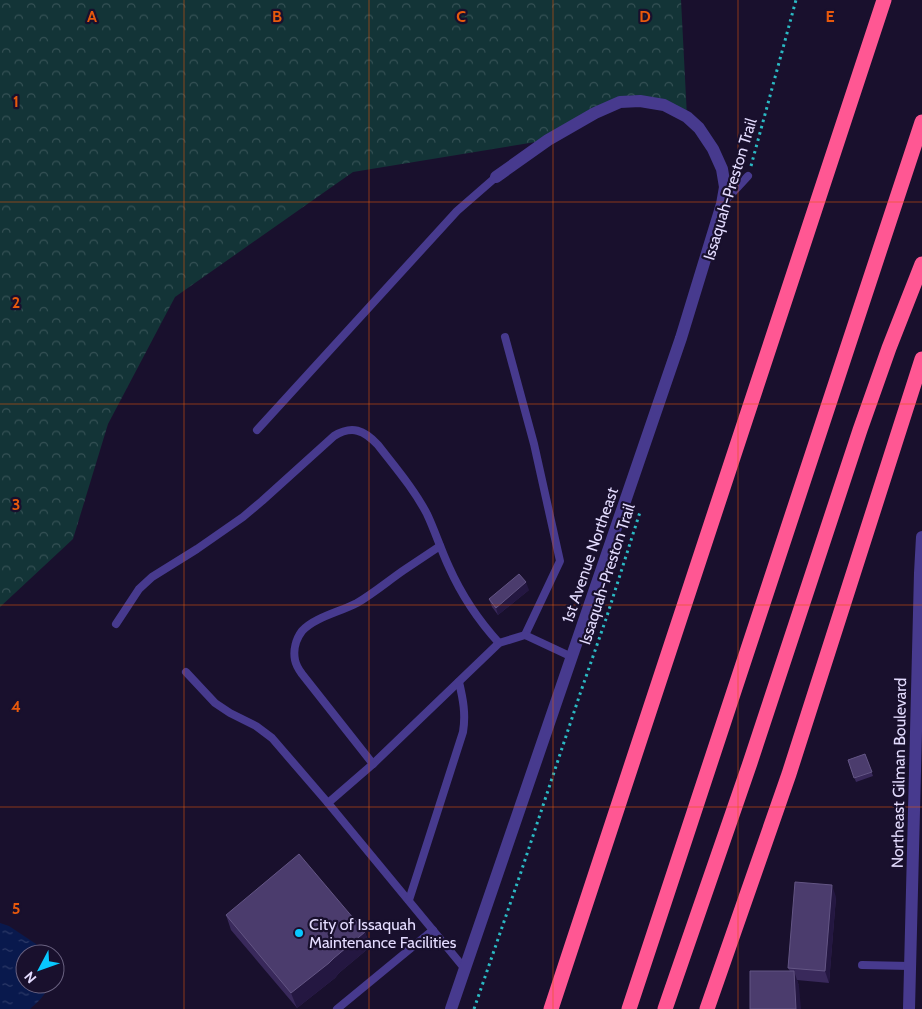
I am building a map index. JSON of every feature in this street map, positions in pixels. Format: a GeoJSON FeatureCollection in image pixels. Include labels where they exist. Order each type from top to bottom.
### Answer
{"type":"FeatureCollection","features":[{"type":"Feature","properties":{"kind":"highway"},"geometry":{"type":"LineString","coordinates":[[551,1009],[884,0]]}},
{"type":"Feature","properties":{"kind":"highway"},"geometry":{"type":"LineString","coordinates":[[629,1009],[922,122]]}},
{"type":"Feature","properties":{"kind":"highway"},"geometry":{"type":"LineString","coordinates":[[665,1009],[750,763],[846,470],[889,348],[922,264]]}},
{"type":"Feature","properties":{"kind":"highway"},"geometry":{"type":"LineString","coordinates":[[707,1009],[789,774],[922,359]]}},
{"type":"Feature","properties":{"kind":"street","name":"1st Avenue Northeast"},"geometry":{"type":"LineString","coordinates":[[452,1009],[681,338],[722,204],[725,187],[722,169],[699,128],[687,117],[664,104],[640,101],[620,102],[595,113],[548,140],[496,177]]}},
{"type":"Feature","properties":{"kind":"street","name":"Northeast Gilman Boulevard"},"geometry":{"type":"LineString","coordinates":[[909,1009],[914,920],[922,537]]}},
{"type":"Feature","properties":{"kind":"lane"},"geometry":{"type":"LineString","coordinates":[[722,204],[748,176]]}},
{"type":"Feature","properties":{"kind":"lane"},"geometry":{"type":"LineString","coordinates":[[257,430],[456,211],[496,177]]}},
{"type":"Feature","properties":{"kind":"lane"},"geometry":{"type":"LineString","coordinates":[[505,337],[534,444],[560,561],[524,635]]}},
{"type":"Feature","properties":{"kind":"lane"},"geometry":{"type":"LineString","coordinates":[[116,624],[139,589],[152,577],[243,517],[334,436],[340,432],[355,430],[363,432],[372,438],[420,501],[450,569],[470,606],[499,643]]}},
{"type":"Feature","properties":{"kind":"lane"},"geometry":{"type":"LineString","coordinates":[[374,764],[302,674],[295,661],[294,649],[302,631],[311,624],[358,602],[440,546]]}},
{"type":"Feature","properties":{"kind":"lane"},"geometry":{"type":"LineString","coordinates":[[328,803],[374,764],[499,643],[524,635],[572,657]]}},
{"type":"Feature","properties":{"kind":"lane"},"geometry":{"type":"LineString","coordinates":[[186,672],[215,703],[256,726],[272,738],[465,969]]}},
{"type":"Feature","properties":{"kind":"lane"},"geometry":{"type":"LineString","coordinates":[[409,900],[463,732],[465,721],[464,702],[459,682]]}},
{"type":"Feature","properties":{"kind":"lane"},"geometry":{"type":"LineString","coordinates":[[337,1009],[433,930]]}},
{"type":"Feature","properties":{"kind":"lane"},"geometry":{"type":"LineString","coordinates":[[862,966],[910,966]]}},
{"type":"Feature","properties":{"kind":"path","name":"Issaquah-Preston Trail"},"geometry":{"type":"LineString","coordinates":[[748,176],[796,0]]}},
{"type":"Feature","properties":{"kind":"path","name":"Issaquah-Preston Trail"},"geometry":{"type":"LineString","coordinates":[[474,1009],[608,616],[640,512]]}},
{"type":"Feature","properties":{"kind":"green space"},"geometry":{"type":"Polygon","coordinates":[[[0,0],[681,0],[687,117],[664,105],[620,102],[548,140],[353,172],[175,297],[108,424],[73,539],[0,607],[0,0]]]}},
{"type":"Feature","properties":{"kind":"water"},"geometry":{"type":"Polygon","coordinates":[[[0,923],[9,926],[36,944],[15,944],[15,994],[45,994],[30,1009],[0,1009],[0,923]]]}},
{"type":"Feature","properties":{"kind":"building"},"geometry":{"type":"Polygon","coordinates":[[[519,574],[526,582],[496,608],[489,599],[519,574]]]}},
{"type":"Feature","properties":{"kind":"building"},"geometry":{"type":"Polygon","coordinates":[[[865,754],[872,772],[854,778],[848,760],[865,754]]]}},
{"type":"Feature","properties":{"kind":"building"},"geometry":{"type":"Polygon","coordinates":[[[299,854],[365,932],[291,993],[226,915],[299,854]]]}},
{"type":"Feature","properties":{"kind":"building"},"geometry":{"type":"Polygon","coordinates":[[[795,882],[832,885],[825,971],[788,968],[795,882]]]}},
{"type":"Feature","properties":{"kind":"building"},"geometry":{"type":"Polygon","coordinates":[[[750,971],[794,971],[796,1009],[750,1009],[750,971]]]}},
{"type":"Feature","properties":{"kind":"place","name":"City of Issaquah Maintenance Facilities"},"geometry":{"type":"Point","coordinates":[299,933]}}]}
